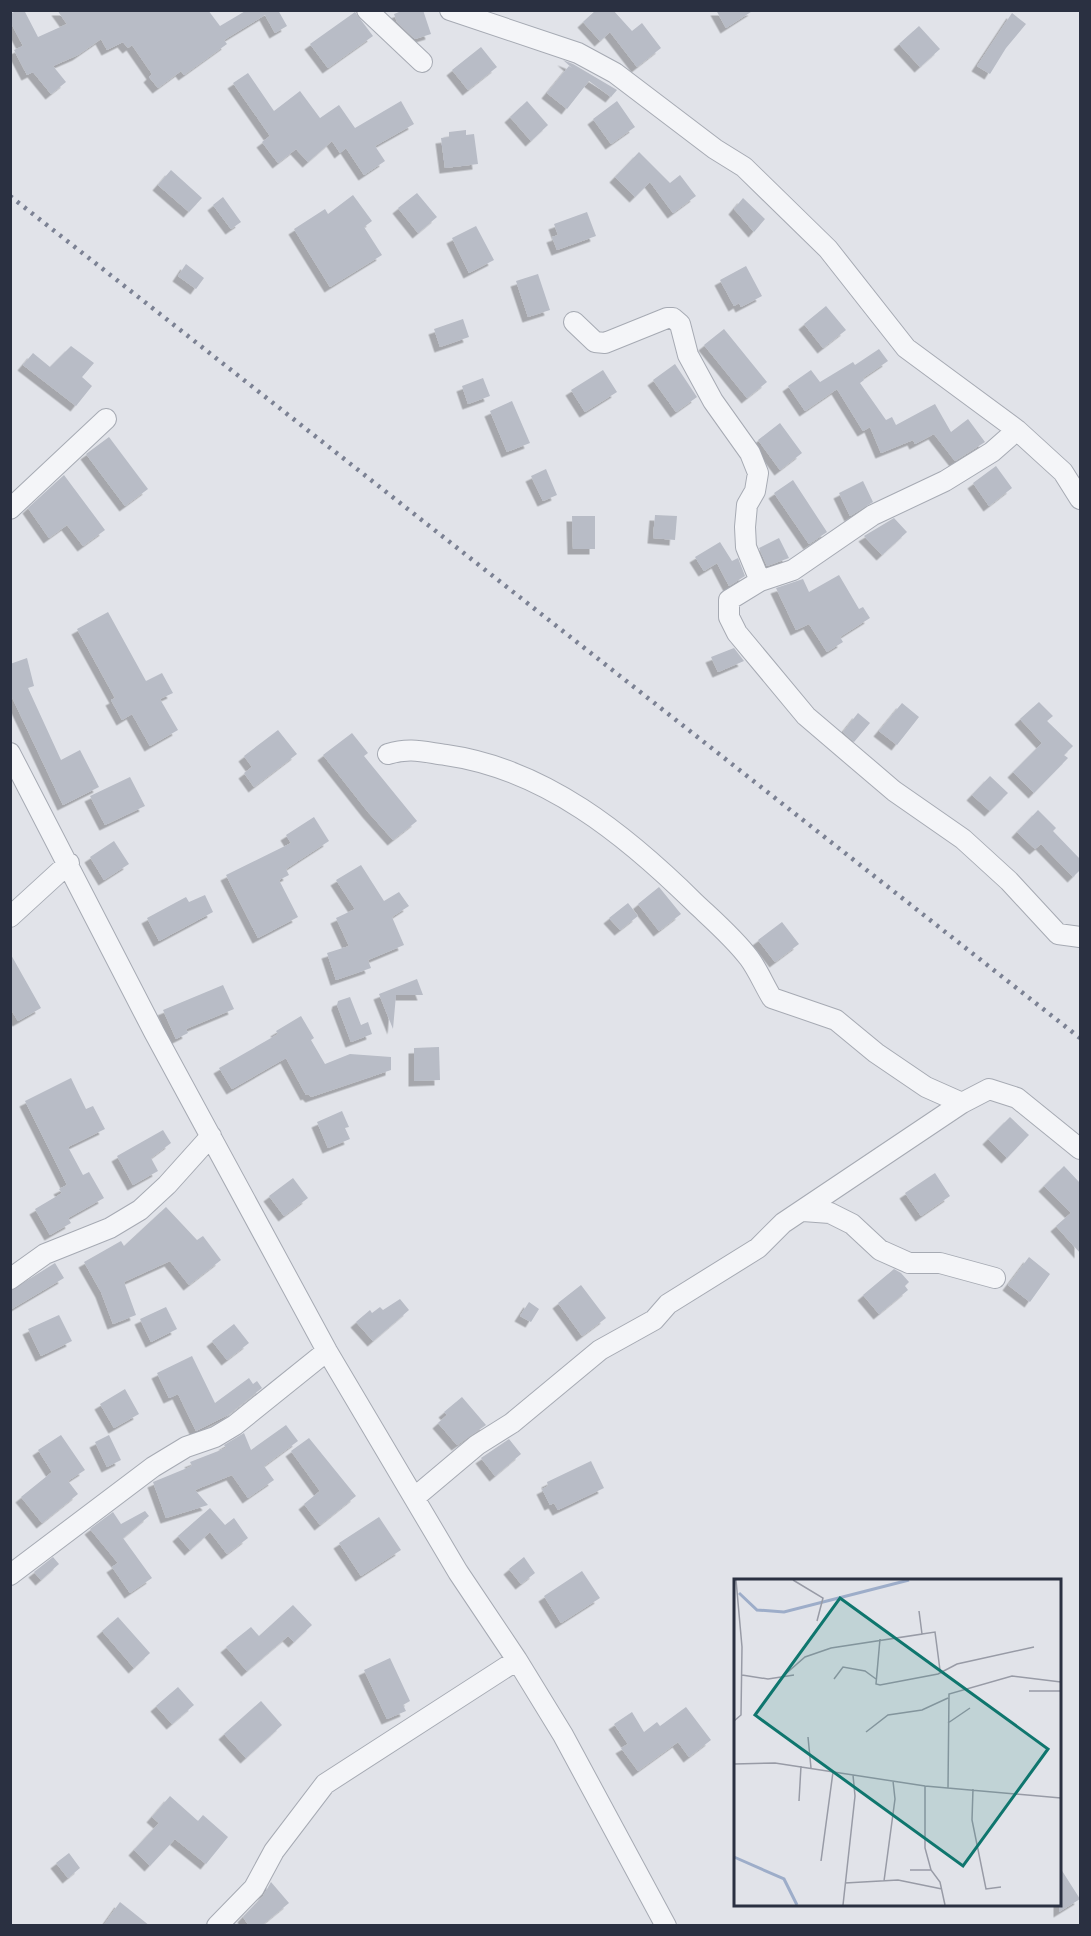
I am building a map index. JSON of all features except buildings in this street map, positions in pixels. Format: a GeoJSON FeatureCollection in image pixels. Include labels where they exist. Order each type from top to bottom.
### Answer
{"type":"FeatureCollection","features":[{"type":"Feature","properties":{"kind":"street"},"geometry":{"type":"LineString","coordinates":[[367,10],[422,62]]}},
{"type":"Feature","properties":{"kind":"street"},"geometry":{"type":"LineString","coordinates":[[450,10],[578,53],[632,84],[715,149],[744,167],[828,249],[906,348],[1017,430],[1063,472],[1080,500]]}},
{"type":"Feature","properties":{"kind":"street"},"geometry":{"type":"LineString","coordinates":[[574,322],[595,342],[605,343],[667,318],[673,318],[680,324],[688,355],[713,401],[750,453],[758,473],[755,491],[747,505],[745,528],[746,547],[760,581]]}},
{"type":"Feature","properties":{"kind":"street"},"geometry":{"type":"LineString","coordinates":[[10,509],[106,419]]}},
{"type":"Feature","properties":{"kind":"street"},"geometry":{"type":"LineString","coordinates":[[1017,430],[992,453],[945,481],[873,515],[793,570],[760,581],[729,600],[729,617],[737,633],[806,716],[894,791],[963,839],[1009,881],[1058,934],[1080,937]]}},
{"type":"Feature","properties":{"kind":"street"},"geometry":{"type":"LineString","coordinates":[[388,754],[405,748],[479,759],[523,777],[594,814],[636,847],[705,912],[749,958],[772,998],[836,1020],[876,1053],[926,1087],[962,1102]]}},
{"type":"Feature","properties":{"kind":"street"},"geometry":{"type":"LineString","coordinates":[[10,753],[69,863],[154,1032],[327,1351],[458,1572],[517,1660],[563,1735],[666,1926]]}},
{"type":"Feature","properties":{"kind":"street"},"geometry":{"type":"LineString","coordinates":[[10,917],[69,863]]}},
{"type":"Feature","properties":{"kind":"street"},"geometry":{"type":"LineString","coordinates":[[414,1498],[477,1445],[512,1423],[600,1350],[654,1320],[668,1304],[758,1248],[783,1223],[962,1102],[989,1089],[1017,1098],[1080,1149]]}},
{"type":"Feature","properties":{"kind":"street"},"geometry":{"type":"LineString","coordinates":[[10,1279],[45,1254],[110,1228],[140,1210],[182,1170],[212,1136]]}},
{"type":"Feature","properties":{"kind":"street"},"geometry":{"type":"LineString","coordinates":[[803,1211],[830,1213],[852,1224],[880,1250],[909,1263],[940,1263],[996,1278]]}},
{"type":"Feature","properties":{"kind":"street"},"geometry":{"type":"LineString","coordinates":[[10,1575],[153,1467],[186,1447],[215,1437],[235,1425],[327,1351]]}},
{"type":"Feature","properties":{"kind":"street"},"geometry":{"type":"LineString","coordinates":[[217,1926],[254,1888],[274,1851],[325,1784],[517,1660]]}},
{"type":"Feature","properties":{"kind":"railway"},"geometry":{"type":"LineString","coordinates":[[10,196],[1080,1038]]}}]}
